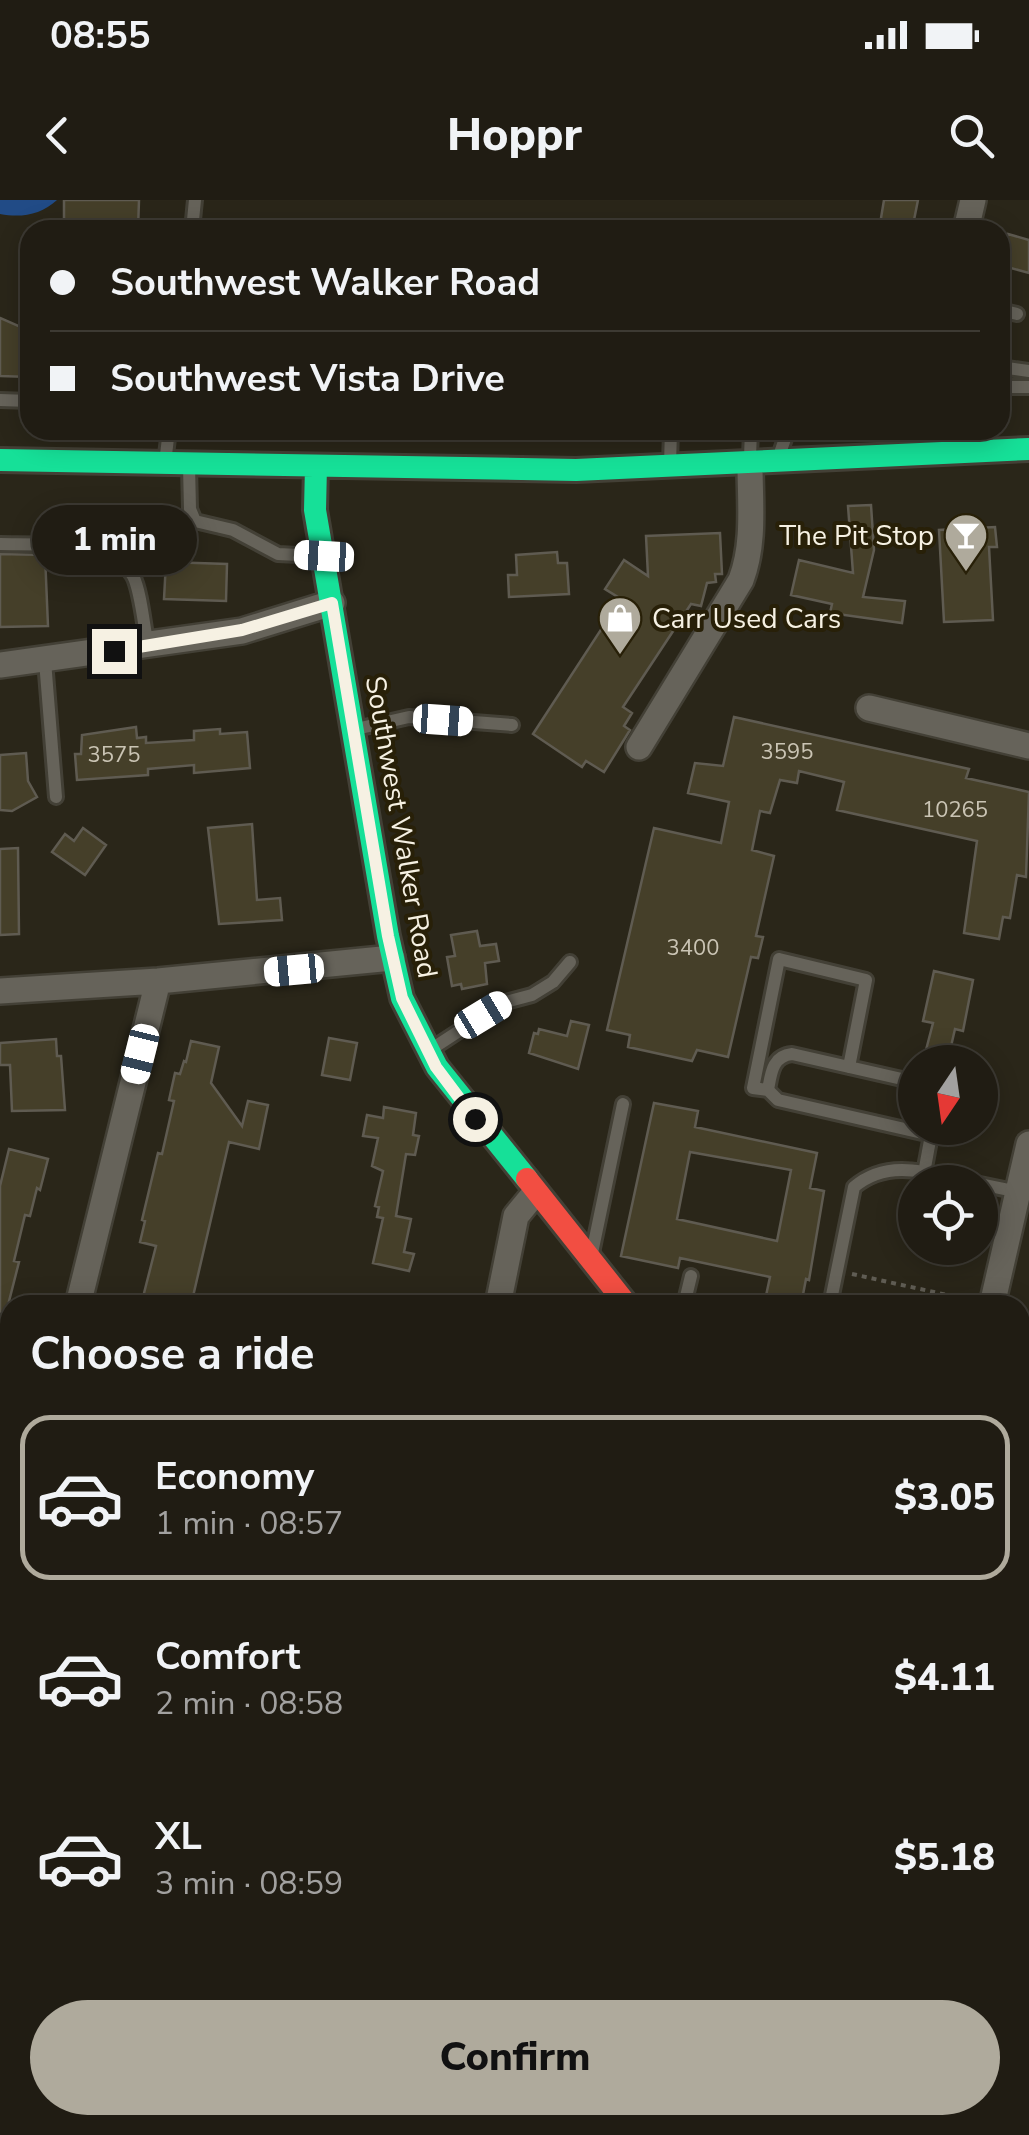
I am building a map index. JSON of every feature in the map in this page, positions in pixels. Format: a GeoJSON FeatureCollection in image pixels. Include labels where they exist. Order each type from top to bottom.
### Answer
{"type":"FeatureCollection","features":[{"type":"Feature","properties":{"kind":"main road"},"geometry":{"type":"LineString","coordinates":[[0,460],[576,470],[778,462],[928,442],[1029,449]]}},
{"type":"Feature","properties":{"kind":"main road","name":"Southwest Walker Road"},"geometry":{"type":"LineString","coordinates":[[316,466],[316,510],[402,998],[428,1051],[475,1119],[619,1295]]}},
{"type":"Feature","properties":{"kind":"street"},"geometry":{"type":"LineString","coordinates":[[640,747],[741,580],[750,539],[750,464]]}},
{"type":"Feature","properties":{"kind":"street"},"geometry":{"type":"LineString","coordinates":[[0,666],[242,630],[332,603]]}},
{"type":"Feature","properties":{"kind":"street"},"geometry":{"type":"LineString","coordinates":[[868,708],[1029,746]]}},
{"type":"Feature","properties":{"kind":"street"},"geometry":{"type":"LineString","coordinates":[[0,992],[158,982],[392,958]]}},
{"type":"Feature","properties":{"kind":"street"},"geometry":{"type":"LineString","coordinates":[[80,1295],[158,982]]}},
{"type":"Feature","properties":{"kind":"street"},"geometry":{"type":"LineString","coordinates":[[994,1295],[1029,1144]]}},
{"type":"Feature","properties":{"kind":"street"},"geometry":{"type":"LineString","coordinates":[[500,1295],[516,1216],[535,1193]]}},
{"type":"Feature","properties":{"kind":"lane"},"geometry":{"type":"LineString","coordinates":[[1010,312],[1016,314]]}},
{"type":"Feature","properties":{"kind":"lane"},"geometry":{"type":"LineString","coordinates":[[171,440],[195,520],[233,530],[278,554],[324,556]]}},
{"type":"Feature","properties":{"kind":"lane"},"geometry":{"type":"LineString","coordinates":[[670,440],[670,467]]}},
{"type":"Feature","properties":{"kind":"lane"},"geometry":{"type":"LineString","coordinates":[[750,464],[751,440]]}},
{"type":"Feature","properties":{"kind":"lane"},"geometry":{"type":"LineString","coordinates":[[778,462],[785,440]]}},
{"type":"Feature","properties":{"kind":"lane"},"geometry":{"type":"LineString","coordinates":[[0,544],[66,545],[102,551],[132,575],[148,646]]}},
{"type":"Feature","properties":{"kind":"lane"},"geometry":{"type":"LineString","coordinates":[[44,662],[56,796]]}},
{"type":"Feature","properties":{"kind":"lane"},"geometry":{"type":"LineString","coordinates":[[354,730],[408,717],[512,724]]}},
{"type":"Feature","properties":{"kind":"lane"},"geometry":{"type":"LineString","coordinates":[[849,1067],[866,980],[779,959],[752,1088],[768,1090],[778,1100],[898,1127]]}},
{"type":"Feature","properties":{"kind":"lane"},"geometry":{"type":"LineString","coordinates":[[428,1051],[502,1003],[532,995],[553,982],[570,962]]}},
{"type":"Feature","properties":{"kind":"lane"},"geometry":{"type":"LineString","coordinates":[[768,1090],[772,1068],[785,1055],[898,1078]]}},
{"type":"Feature","properties":{"kind":"lane"},"geometry":{"type":"LineString","coordinates":[[590,1260],[622,1104]]}},
{"type":"Feature","properties":{"kind":"lane"},"geometry":{"type":"LineString","coordinates":[[832,1295],[854,1187],[879,1170],[898,1171]]}},
{"type":"Feature","properties":{"kind":"lane"},"geometry":{"type":"LineString","coordinates":[[998,1188],[1018,1192]]}},
{"type":"Feature","properties":{"kind":"lane"},"geometry":{"type":"LineString","coordinates":[[686,1295],[690,1276]]}},
{"type":"Feature","properties":{"kind":"path"},"geometry":{"type":"LineString","coordinates":[[838,1271],[947,1295]]}},
{"type":"Feature","properties":{"kind":"water"},"geometry":{"type":"Polygon","coordinates":[[[0,200],[57,200],[37,212],[16,216],[0,214],[0,200]]]}},
{"type":"Feature","properties":{"kind":"building"},"geometry":{"type":"Polygon","coordinates":[[[64,200],[139,200],[138,220],[64,220],[64,200]]]}},
{"type":"Feature","properties":{"kind":"building"},"geometry":{"type":"Polygon","coordinates":[[[884,200],[918,200],[914,220],[881,220],[884,200]]]}},
{"type":"Feature","properties":{"kind":"building"},"geometry":{"type":"Polygon","coordinates":[[[1010,235],[1029,240],[1029,273],[1010,268],[1010,235]]]}},
{"type":"Feature","properties":{"kind":"building"},"geometry":{"type":"Polygon","coordinates":[[[0,318],[20,327],[20,377],[0,376],[0,318]]]}},
{"type":"Feature","properties":{"kind":"building"},"geometry":{"type":"Polygon","coordinates":[[[871,505],[874,550],[863,597],[905,601],[902,623],[830,613],[832,604],[791,595],[799,560],[853,573],[848,506],[871,505]]]}},
{"type":"Feature","properties":{"kind":"building","name":"The Pit Stop"},"geometry":{"type":"Polygon","coordinates":[[[995,527],[997,547],[989,547],[993,620],[944,622],[939,530],[995,527]]]}},
{"type":"Feature","properties":{"kind":"building","name":"Carr Used Cars"},"geometry":{"type":"Polygon","coordinates":[[[720,533],[722,574],[715,574],[716,582],[707,583],[701,606],[691,604],[623,707],[632,713],[624,726],[630,730],[604,772],[586,761],[582,767],[533,734],[621,599],[605,589],[624,560],[648,576],[646,536],[720,533]]]}},
{"type":"Feature","properties":{"kind":"building"},"geometry":{"type":"Polygon","coordinates":[[[557,552],[558,563],[567,563],[569,594],[509,597],[508,575],[517,575],[516,555],[557,552]]]}},
{"type":"Feature","properties":{"kind":"building"},"geometry":{"type":"Polygon","coordinates":[[[0,554],[45,555],[48,626],[0,627],[0,554]]]}},
{"type":"Feature","properties":{"kind":"building"},"geometry":{"type":"Polygon","coordinates":[[[166,562],[227,564],[226,601],[164,599],[166,562]]]}},
{"type":"Feature","properties":{"kind":"building"},"geometry":{"type":"Polygon","coordinates":[[[734,717],[969,769],[966,778],[1029,792],[1026,877],[1017,875],[1010,918],[1003,917],[999,939],[964,933],[977,841],[837,810],[844,782],[799,771],[797,783],[780,780],[770,813],[760,811],[752,850],[774,856],[756,936],[763,937],[758,958],[751,957],[728,1057],[697,1050],[692,1061],[628,1047],[630,1035],[607,1030],[654,828],[721,843],[729,802],[688,793],[695,763],[723,766],[734,717]]]}},
{"type":"Feature","properties":{"kind":"building"},"geometry":{"type":"Polygon","coordinates":[[[136,727],[137,738],[146,737],[146,743],[194,740],[194,731],[247,732],[250,768],[194,773],[194,765],[148,769],[148,775],[77,780],[75,754],[81,754],[82,735],[136,727]]]}},
{"type":"Feature","properties":{"kind":"building"},"geometry":{"type":"Polygon","coordinates":[[[26,753],[28,781],[37,797],[12,811],[0,810],[0,755],[26,753]]]}},
{"type":"Feature","properties":{"kind":"building"},"geometry":{"type":"Polygon","coordinates":[[[252,824],[257,900],[280,898],[282,920],[219,924],[208,828],[252,824]]]}},
{"type":"Feature","properties":{"kind":"building"},"geometry":{"type":"Polygon","coordinates":[[[83,828],[106,845],[85,875],[52,852],[65,834],[74,841],[83,828]]]}},
{"type":"Feature","properties":{"kind":"building"},"geometry":{"type":"Polygon","coordinates":[[[18,848],[19,934],[0,935],[0,849],[18,848]]]}},
{"type":"Feature","properties":{"kind":"building"},"geometry":{"type":"Polygon","coordinates":[[[477,931],[480,946],[496,944],[499,961],[485,963],[487,984],[462,989],[461,984],[452,986],[447,957],[455,956],[451,935],[477,931]]]}},
{"type":"Feature","properties":{"kind":"building"},"geometry":{"type":"Polygon","coordinates":[[[934,971],[973,980],[963,1031],[955,1029],[951,1045],[927,1045],[933,1023],[923,1021],[934,971]]]}},
{"type":"Feature","properties":{"kind":"building"},"geometry":{"type":"Polygon","coordinates":[[[571,1021],[589,1025],[578,1069],[529,1053],[534,1033],[538,1034],[539,1029],[567,1036],[571,1021]]]}},
{"type":"Feature","properties":{"kind":"building"},"geometry":{"type":"Polygon","coordinates":[[[329,1038],[357,1043],[350,1080],[322,1075],[329,1038]]]}},
{"type":"Feature","properties":{"kind":"building"},"geometry":{"type":"Polygon","coordinates":[[[56,1039],[65,1110],[12,1111],[10,1065],[0,1065],[0,1043],[56,1039]]]}},
{"type":"Feature","properties":{"kind":"building"},"geometry":{"type":"Polygon","coordinates":[[[191,1041],[219,1047],[211,1083],[242,1126],[248,1101],[268,1105],[259,1149],[229,1142],[193,1295],[144,1295],[156,1246],[140,1242],[145,1221],[142,1220],[174,1101],[169,1100],[175,1073],[180,1074],[191,1041]]]}},
{"type":"Feature","properties":{"kind":"building"},"geometry":{"type":"Polygon","coordinates":[[[654,1103],[698,1111],[695,1127],[817,1153],[810,1188],[824,1191],[803,1295],[766,1295],[770,1277],[680,1258],[678,1268],[621,1256],[654,1103]],[[690,1152],[677,1219],[777,1241],[791,1170],[690,1152]]]}},
{"type":"Feature","properties":{"kind":"building"},"geometry":{"type":"Polygon","coordinates":[[[384,1107],[416,1113],[413,1135],[419,1136],[415,1155],[406,1154],[396,1216],[411,1219],[404,1252],[414,1254],[409,1271],[373,1263],[383,1218],[377,1217],[379,1207],[375,1206],[383,1171],[372,1166],[378,1138],[363,1136],[367,1115],[383,1118],[384,1107]]]}},
{"type":"Feature","properties":{"kind":"building"},"geometry":{"type":"Polygon","coordinates":[[[9,1149],[48,1159],[30,1216],[25,1215],[11,1295],[0,1295],[0,1186],[9,1149]]]}},
{"type":"Feature","properties":{"kind":"traffic: fast"},"geometry":{"type":"LineString","coordinates":[[0,460],[576,470],[1029,449]]}},
{"type":"Feature","properties":{"kind":"traffic: fast"},"geometry":{"type":"LineString","coordinates":[[316,466],[315,510],[402,998],[437,1067],[527,1179]]}},
{"type":"Feature","properties":{"kind":"traffic: jam"},"geometry":{"type":"LineString","coordinates":[[527,1179],[619,1295]]}},
{"type":"Feature","properties":{"kind":"place","name":"The Pit Stop"},"geometry":{"type":"Point","coordinates":[966,573]}},
{"type":"Feature","properties":{"kind":"place","name":"Carr Used Cars"},"geometry":{"type":"Point","coordinates":[620,656]}},
{"type":"Feature","properties":{"kind":"route"},"geometry":{"type":"LineString","coordinates":[[114,651],[242,630],[332,603],[402,998],[436,1067],[475,1119]]}}]}
